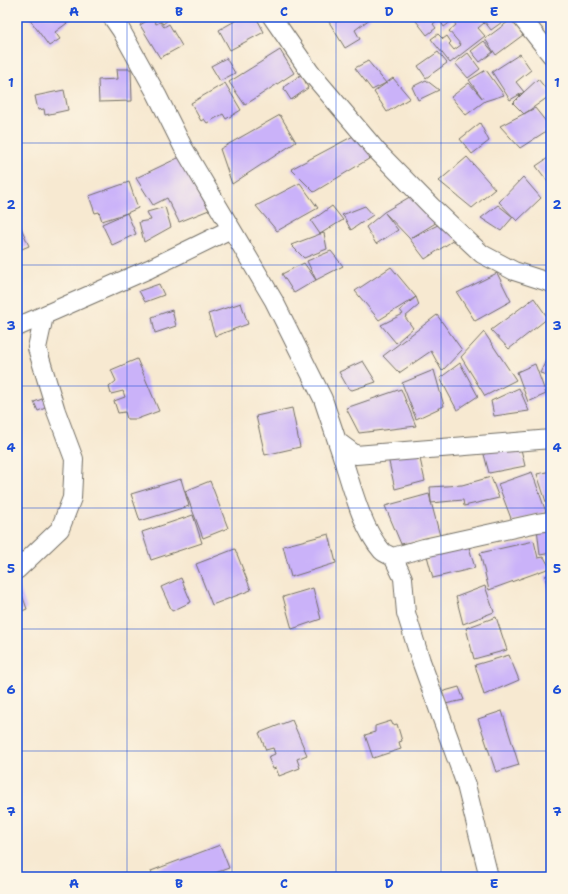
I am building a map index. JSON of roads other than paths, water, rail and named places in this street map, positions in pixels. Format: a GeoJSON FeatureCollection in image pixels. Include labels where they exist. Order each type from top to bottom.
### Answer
{"type":"FeatureCollection","features":[{"type":"Feature","properties":{"kind":"street"},"geometry":{"type":"LineString","coordinates":[[112,17],[121,30],[157,95],[183,147],[274,301],[323,399],[359,507],[370,534],[383,552],[392,558],[403,578],[406,613],[424,669],[466,785],[489,877]]}},
{"type":"Feature","properties":{"kind":"street"},"geometry":{"type":"LineString","coordinates":[[272,17],[310,72],[377,151],[431,206],[482,254],[514,271],[551,283]]}},
{"type":"Feature","properties":{"kind":"street"},"geometry":{"type":"LineString","coordinates":[[521,17],[551,55]]}},
{"type":"Feature","properties":{"kind":"street"},"geometry":{"type":"LineString","coordinates":[[17,327],[149,270],[231,229]]}},
{"type":"Feature","properties":{"kind":"street"},"geometry":{"type":"LineString","coordinates":[[17,570],[60,529],[72,498],[74,459],[56,411],[37,348],[44,316]]}},
{"type":"Feature","properties":{"kind":"street"},"geometry":{"type":"LineString","coordinates":[[338,441],[356,455],[551,438]]}},
{"type":"Feature","properties":{"kind":"street"},"geometry":{"type":"LineString","coordinates":[[392,558],[424,548],[551,521]]}}]}
